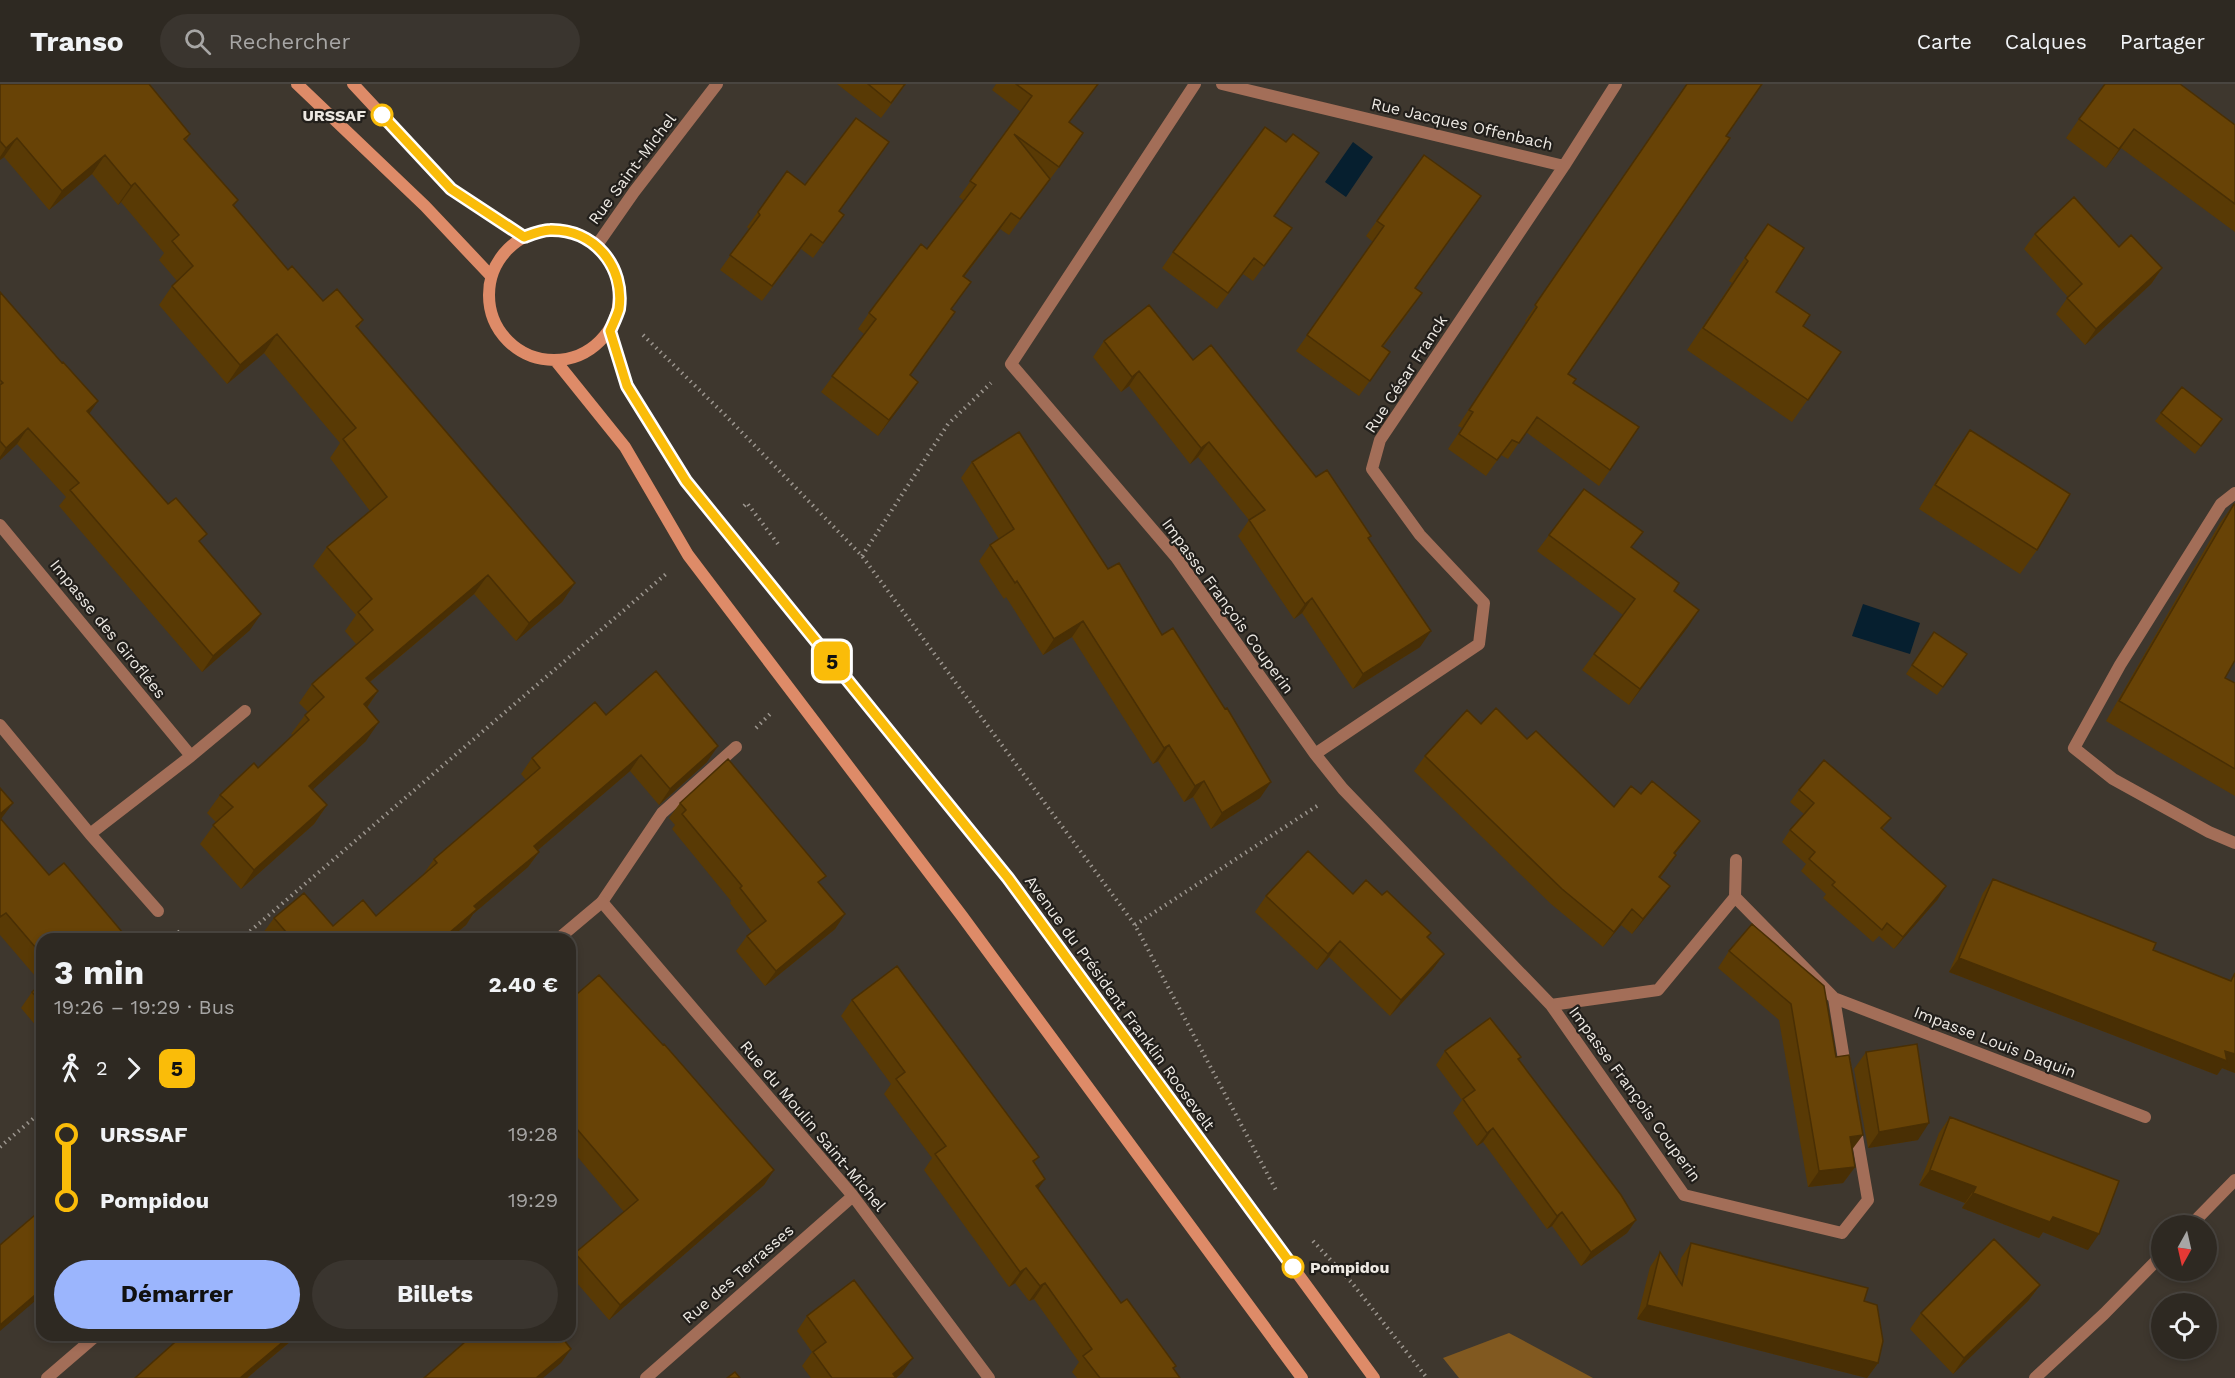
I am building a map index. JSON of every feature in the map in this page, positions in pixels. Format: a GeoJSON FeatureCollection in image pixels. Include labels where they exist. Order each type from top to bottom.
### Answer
{"type":"FeatureCollection","features":[{"type":"Feature","properties":{"kind":"main road"},"geometry":{"type":"LineString","coordinates":[[297,84],[425,206],[491,276]]}},
{"type":"Feature","properties":{"kind":"main road"},"geometry":{"type":"LineString","coordinates":[[353,84],[451,189],[524,237]]}},
{"type":"Feature","properties":{"kind":"main road"},"geometry":{"type":"LineString","coordinates":[[548,229],[574,232],[597,245],[612,264],[620,287],[618,311],[610,331],[595,347],[576,357],[555,360],[530,356],[510,343],[495,323],[489,300],[491,276],[504,253],[524,237],[548,229]]}},
{"type":"Feature","properties":{"kind":"main road","name":"Avenue du Président Franklin Roosevelt"},"geometry":{"type":"LineString","coordinates":[[610,331],[627,386],[686,481],[1008,878],[1374,1378]]}},
{"type":"Feature","properties":{"kind":"main road"},"geometry":{"type":"LineString","coordinates":[[555,360],[625,447],[688,555],[962,916],[1302,1378]]}},
{"type":"Feature","properties":{"kind":"street","name":"Rue Saint-Michel"},"geometry":{"type":"LineString","coordinates":[[597,245],[717,84]]}},
{"type":"Feature","properties":{"kind":"street"},"geometry":{"type":"LineString","coordinates":[[1011,364],[1195,84]]}},
{"type":"Feature","properties":{"kind":"street","name":"Rue Jacques Offenbach"},"geometry":{"type":"LineString","coordinates":[[1222,84],[1564,166],[1616,84]]}},
{"type":"Feature","properties":{"kind":"street","name":"Rue César Franck"},"geometry":{"type":"LineString","coordinates":[[1315,754],[1479,644],[1484,603],[1420,535],[1372,469],[1380,440],[1564,166]]}},
{"type":"Feature","properties":{"kind":"street","name":"Impasse François Couperin"},"geometry":{"type":"LineString","coordinates":[[1011,364],[1176,557],[1315,754],[1343,789],[1551,1005],[1684,1195],[1842,1233],[1868,1200],[1853,1110]]}},
{"type":"Feature","properties":{"kind":"street"},"geometry":{"type":"LineString","coordinates":[[2235,493],[2221,504],[2120,665],[2074,748],[2113,779],[2209,832],[2235,843]]}},
{"type":"Feature","properties":{"kind":"street","name":"Impasse des Giroflées"},"geometry":{"type":"LineString","coordinates":[[0,525],[191,756]]}},
{"type":"Feature","properties":{"kind":"street"},"geometry":{"type":"LineString","coordinates":[[90,834],[245,711]]}},
{"type":"Feature","properties":{"kind":"street"},"geometry":{"type":"LineString","coordinates":[[0,725],[90,834],[158,911]]}},
{"type":"Feature","properties":{"kind":"street"},"geometry":{"type":"LineString","coordinates":[[565,933],[602,902],[662,813],[736,747]]}},
{"type":"Feature","properties":{"kind":"street"},"geometry":{"type":"LineString","coordinates":[[1736,860],[1735,897],[1834,998],[1849,1088]]}},
{"type":"Feature","properties":{"kind":"street","name":"Impasse François Couperin"},"geometry":{"type":"LineString","coordinates":[[1551,1005],[1658,990],[1735,897]]}},
{"type":"Feature","properties":{"kind":"street","name":"Rue du Moulin Saint-Michel"},"geometry":{"type":"LineString","coordinates":[[602,902],[852,1196],[989,1378]]}},
{"type":"Feature","properties":{"kind":"street","name":"Impasse Louis Daquin"},"geometry":{"type":"LineString","coordinates":[[1834,998],[2145,1117]]}},
{"type":"Feature","properties":{"kind":"street"},"geometry":{"type":"LineString","coordinates":[[2201,1215],[2235,1180]]}},
{"type":"Feature","properties":{"kind":"street","name":"Rue des Terrasses"},"geometry":{"type":"LineString","coordinates":[[646,1378],[852,1196]]}},
{"type":"Feature","properties":{"kind":"street"},"geometry":{"type":"LineString","coordinates":[[2035,1378],[2104,1314],[2151,1266]]}},
{"type":"Feature","properties":{"kind":"street"},"geometry":{"type":"LineString","coordinates":[[47,1378],[90,1341]]}},
{"type":"Feature","properties":{"kind":"path"},"geometry":{"type":"LineString","coordinates":[[618,311],[724,414],[862,556],[1135,925],[1280,1198]]}},
{"type":"Feature","properties":{"kind":"path"},"geometry":{"type":"LineString","coordinates":[[862,556],[948,424],[1011,364]]}},
{"type":"Feature","properties":{"kind":"path"},"geometry":{"type":"LineString","coordinates":[[248,933],[688,555]]}},
{"type":"Feature","properties":{"kind":"path"},"geometry":{"type":"LineString","coordinates":[[1135,925],[1343,789]]}},
{"type":"Feature","properties":{"kind":"path"},"geometry":{"type":"LineString","coordinates":[[0,1147],[36,1116]]}},
{"type":"Feature","properties":{"kind":"path"},"geometry":{"type":"LineString","coordinates":[[1308,1236],[1352,1284],[1427,1378]]}},
{"type":"Feature","properties":{"kind":"shaded area"},"geometry":{"type":"Polygon","coordinates":[[[1509,1333],[1593,1378],[1459,1378],[1443,1358],[1509,1333]]]}},
{"type":"Feature","properties":{"kind":"water"},"geometry":{"type":"Polygon","coordinates":[[[1353,142],[1373,157],[1346,197],[1325,182],[1353,142]]]}},
{"type":"Feature","properties":{"kind":"water"},"geometry":{"type":"Polygon","coordinates":[[[1863,604],[1920,623],[1910,654],[1852,636],[1863,604]]]}},
{"type":"Feature","properties":{"kind":"building"},"geometry":{"type":"Polygon","coordinates":[[[0,84],[149,84],[190,134],[184,139],[238,200],[233,205],[288,270],[292,266],[323,301],[337,289],[363,320],[356,326],[575,583],[529,623],[488,575],[366,678],[378,691],[364,704],[379,722],[309,786],[327,805],[254,870],[213,825],[233,807],[220,795],[254,763],[258,768],[309,720],[305,715],[324,697],[312,684],[373,630],[358,612],[372,599],[327,547],[387,497],[343,439],[356,428],[277,334],[240,365],[172,286],[193,266],[172,241],[179,235],[135,183],[131,186],[105,155],[62,191],[17,138],[6,148],[0,141],[0,84]]]}},
{"type":"Feature","properties":{"kind":"building"},"geometry":{"type":"Polygon","coordinates":[[[868,84],[905,84],[891,103],[868,84]]]}},
{"type":"Feature","properties":{"kind":"building"},"geometry":{"type":"Polygon","coordinates":[[[1016,84],[1098,84],[1069,122],[1083,133],[1059,167],[1014,134],[1050,179],[1020,219],[1011,213],[963,276],[971,282],[951,309],[955,312],[910,375],[918,382],[889,420],[832,376],[876,319],[869,313],[921,244],[927,249],[976,185],[970,181],[1032,96],[1016,84]]]}},
{"type":"Feature","properties":{"kind":"building"},"geometry":{"type":"Polygon","coordinates":[[[1687,84],[1762,84],[1726,136],[1730,138],[1568,374],[1576,379],[1573,383],[1639,427],[1610,470],[1537,417],[1519,443],[1512,440],[1497,460],[1459,434],[1473,412],[1469,410],[1537,307],[1535,305],[1687,84]]]}},
{"type":"Feature","properties":{"kind":"building"},"geometry":{"type":"Polygon","coordinates":[[[2105,84],[2180,84],[2235,125],[2235,204],[2134,129],[2119,149],[2079,119],[2105,84]]]}},
{"type":"Feature","properties":{"kind":"building"},"geometry":{"type":"Polygon","coordinates":[[[856,118],[889,142],[839,211],[844,215],[823,243],[811,234],[772,286],[730,255],[760,215],[758,212],[787,171],[805,185],[856,118]]]}},
{"type":"Feature","properties":{"kind":"building"},"geometry":{"type":"Polygon","coordinates":[[[1265,127],[1286,142],[1293,134],[1319,153],[1274,216],[1292,228],[1264,266],[1254,258],[1228,293],[1173,252],[1265,127]]]}},
{"type":"Feature","properties":{"kind":"building"},"geometry":{"type":"Polygon","coordinates":[[[1424,155],[1481,196],[1415,288],[1422,293],[1382,346],[1390,352],[1370,381],[1307,335],[1384,226],[1377,221],[1424,155]]]}},
{"type":"Feature","properties":{"kind":"building"},"geometry":{"type":"Polygon","coordinates":[[[2074,197],[2119,247],[2131,235],[2162,268],[2096,329],[2067,298],[2082,284],[2035,234],[2074,197]]]}},
{"type":"Feature","properties":{"kind":"building"},"geometry":{"type":"Polygon","coordinates":[[[1768,224],[1804,248],[1776,292],[1810,315],[1803,326],[1841,352],[1808,400],[1703,328],[1748,261],[1745,258],[1768,224]]]}},
{"type":"Feature","properties":{"kind":"building"},"geometry":{"type":"Polygon","coordinates":[[[0,292],[98,401],[87,411],[168,504],[176,498],[207,534],[199,541],[261,614],[213,656],[70,490],[79,483],[28,428],[6,448],[0,441],[0,385],[3,383],[0,380],[0,292]]]}},
{"type":"Feature","properties":{"kind":"building"},"geometry":{"type":"Polygon","coordinates":[[[1149,305],[1193,360],[1211,345],[1316,477],[1327,470],[1371,536],[1368,538],[1431,631],[1363,674],[1312,598],[1305,604],[1249,520],[1265,510],[1209,442],[1201,448],[1139,371],[1132,377],[1104,341],[1149,305]]]}},
{"type":"Feature","properties":{"kind":"building"},"geometry":{"type":"Polygon","coordinates":[[[2182,387],[2222,419],[2201,446],[2161,413],[2182,387]]]}},
{"type":"Feature","properties":{"kind":"building"},"geometry":{"type":"Polygon","coordinates":[[[1970,430],[2070,494],[2037,550],[1935,485],[1970,430]]]}},
{"type":"Feature","properties":{"kind":"building"},"geometry":{"type":"Polygon","coordinates":[[[1019,432],[1108,569],[1119,563],[1162,635],[1173,628],[1225,709],[1227,708],[1271,782],[1222,813],[1204,781],[1195,786],[1169,745],[1164,748],[1083,621],[1054,639],[1017,581],[1015,583],[990,545],[1014,529],[972,462],[1019,432]]]}},
{"type":"Feature","properties":{"kind":"building"},"geometry":{"type":"Polygon","coordinates":[[[1584,489],[1643,532],[1631,547],[1679,583],[1674,591],[1699,610],[1640,689],[1594,654],[1635,599],[1549,535],[1584,489]]]}},
{"type":"Feature","properties":{"kind":"building"},"geometry":{"type":"Polygon","coordinates":[[[2234,504],[2235,660],[2225,678],[2235,683],[2235,769],[2119,701],[2234,504]]]}},
{"type":"Feature","properties":{"kind":"building"},"geometry":{"type":"Polygon","coordinates":[[[1934,632],[1967,654],[1943,687],[1912,665],[1934,632]]]}},
{"type":"Feature","properties":{"kind":"building"},"geometry":{"type":"Polygon","coordinates":[[[656,671],[718,746],[670,789],[641,755],[534,846],[539,852],[474,906],[477,909],[449,933],[287,933],[274,918],[304,893],[333,926],[363,900],[376,916],[437,863],[434,859],[540,768],[532,758],[595,702],[606,715],[656,671]]]}},
{"type":"Feature","properties":{"kind":"building"},"geometry":{"type":"Polygon","coordinates":[[[1496,708],[1527,739],[1536,731],[1614,807],[1631,786],[1641,794],[1652,781],[1700,821],[1674,853],[1676,855],[1659,877],[1670,886],[1643,919],[1632,909],[1614,932],[1562,889],[1425,756],[1467,710],[1481,724],[1496,708]]]}},
{"type":"Feature","properties":{"kind":"building"},"geometry":{"type":"Polygon","coordinates":[[[728,759],[826,876],[818,882],[845,914],[776,971],[747,936],[766,921],[740,888],[742,886],[682,814],[686,810],[680,803],[728,759]]]}},
{"type":"Feature","properties":{"kind":"building"},"geometry":{"type":"Polygon","coordinates":[[[1824,760],[1891,818],[1881,828],[1946,886],[1903,937],[1887,923],[1882,930],[1832,885],[1835,882],[1809,859],[1815,852],[1790,830],[1814,803],[1799,790],[1824,760]]]}},
{"type":"Feature","properties":{"kind":"building"},"geometry":{"type":"Polygon","coordinates":[[[0,788],[13,803],[0,814],[0,788]]]}},
{"type":"Feature","properties":{"kind":"building"},"geometry":{"type":"Polygon","coordinates":[[[0,818],[49,875],[64,863],[123,933],[36,933],[36,948],[6,913],[0,917],[0,818]]]}},
{"type":"Feature","properties":{"kind":"building"},"geometry":{"type":"Polygon","coordinates":[[[1308,851],[1353,894],[1366,880],[1382,895],[1387,891],[1431,933],[1427,937],[1444,954],[1401,1000],[1340,941],[1328,954],[1266,896],[1308,851]]]}},
{"type":"Feature","properties":{"kind":"building"},"geometry":{"type":"Polygon","coordinates":[[[1993,879],[2156,943],[2153,950],[2231,981],[2235,973],[2235,1054],[2225,1051],[2227,1061],[1959,958],[1993,879]]]}},
{"type":"Feature","properties":{"kind":"building"},"geometry":{"type":"Polygon","coordinates":[[[1752,924],[1824,986],[1836,1057],[1849,1055],[1863,1135],[1850,1137],[1855,1167],[1819,1171],[1791,1004],[1729,951],[1752,924]]]}},
{"type":"Feature","properties":{"kind":"building"},"geometry":{"type":"Polygon","coordinates":[[[897,966],[1039,1157],[1033,1161],[1045,1179],[1036,1186],[1121,1303],[1127,1299],[1176,1366],[1173,1368],[1180,1378],[1100,1378],[1083,1356],[1092,1349],[1045,1283],[1040,1286],[1026,1268],[1020,1272],[935,1154],[946,1146],[896,1079],[905,1072],[852,1000],[897,966]]]}},
{"type":"Feature","properties":{"kind":"building"},"geometry":{"type":"Polygon","coordinates":[[[599,975],[664,1044],[774,1170],[620,1305],[576,1254],[638,1200],[576,1130],[576,995],[599,975]]]}},
{"type":"Feature","properties":{"kind":"building"},"geometry":{"type":"Polygon","coordinates":[[[1490,1018],[1521,1057],[1518,1059],[1621,1195],[1636,1220],[1591,1252],[1562,1212],[1557,1216],[1493,1128],[1487,1133],[1463,1099],[1475,1090],[1445,1051],[1490,1018]]]}},
{"type":"Feature","properties":{"kind":"building"},"geometry":{"type":"Polygon","coordinates":[[[1917,1044],[1929,1123],[1879,1132],[1866,1052],[1917,1044]]]}},
{"type":"Feature","properties":{"kind":"building"},"geometry":{"type":"Polygon","coordinates":[[[1950,1117],[2119,1181],[2099,1234],[2053,1217],[2050,1222],[2012,1208],[1973,1193],[1976,1187],[1930,1170],[1950,1117]]]}},
{"type":"Feature","properties":{"kind":"building"},"geometry":{"type":"Polygon","coordinates":[[[36,1216],[36,1294],[0,1325],[0,1245],[36,1216]]]}},
{"type":"Feature","properties":{"kind":"building"},"geometry":{"type":"Polygon","coordinates":[[[1994,1239],[2040,1285],[1964,1358],[1921,1313],[1994,1239]]]}},
{"type":"Feature","properties":{"kind":"building"},"geometry":{"type":"Polygon","coordinates":[[[1691,1243],[1868,1288],[1864,1301],[1877,1305],[1883,1341],[1878,1363],[1647,1305],[1660,1252],[1682,1285],[1691,1243]]]}},
{"type":"Feature","properties":{"kind":"building"},"geometry":{"type":"Polygon","coordinates":[[[854,1280],[913,1358],[893,1374],[896,1378],[832,1378],[813,1352],[826,1342],[807,1316],[854,1280]]]}},
{"type":"Feature","properties":{"kind":"building"},"geometry":{"type":"Polygon","coordinates":[[[176,1341],[284,1341],[240,1378],[135,1378],[176,1341]]]}},
{"type":"Feature","properties":{"kind":"building"},"geometry":{"type":"Polygon","coordinates":[[[466,1341],[565,1341],[571,1349],[536,1378],[424,1378],[466,1341]]]}},
{"type":"Feature","properties":{"kind":"building"},"geometry":{"type":"Polygon","coordinates":[[[735,1372],[740,1378],[727,1378],[735,1372]]]}},
{"type":"Feature","properties":{"kind":"bus line","name":"5"},"geometry":{"type":"LineString","coordinates":[[382,115],[451,189],[524,237],[548,229],[574,232],[597,245],[612,264],[620,287],[618,311],[610,331],[627,386],[686,481],[1008,878],[1293,1267]]}},
{"type":"Feature","properties":{"kind":"place","name":"URSSAF"},"geometry":{"type":"Point","coordinates":[382,115]}},
{"type":"Feature","properties":{"kind":"place","name":"Pompidou"},"geometry":{"type":"Point","coordinates":[1293,1267]}}]}
